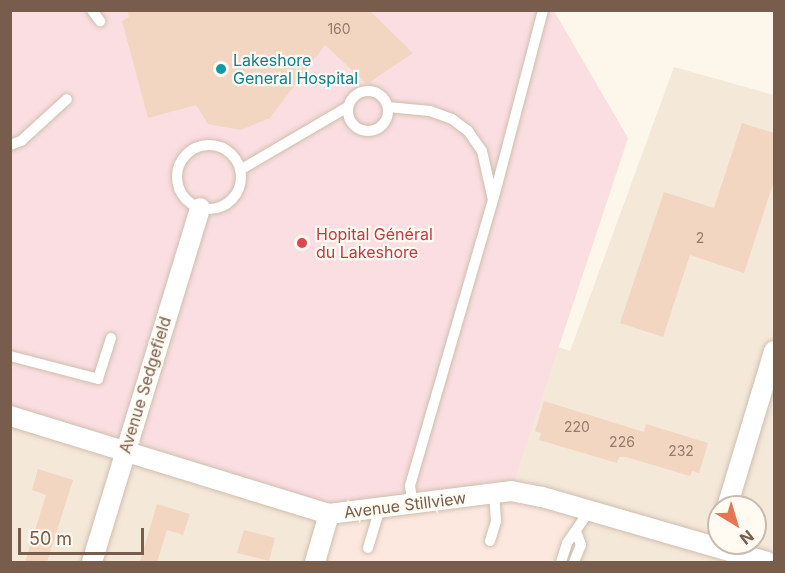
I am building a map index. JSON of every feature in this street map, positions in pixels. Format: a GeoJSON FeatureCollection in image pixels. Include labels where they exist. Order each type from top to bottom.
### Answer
{"type":"FeatureCollection","features":[{"type":"Feature","properties":{"kind":"street","name":"Avenue Sedgefield"},"geometry":{"type":"LineString","coordinates":[[92,562],[200,208]]}},
{"type":"Feature","properties":{"kind":"street"},"geometry":{"type":"LineString","coordinates":[[731,495],[774,351]]}},
{"type":"Feature","properties":{"kind":"street","name":"Avenue Stillview"},"geometry":{"type":"LineString","coordinates":[[10,416],[125,449],[329,514],[511,492],[542,496],[590,510],[707,537]]}},
{"type":"Feature","properties":{"kind":"street"},"geometry":{"type":"LineString","coordinates":[[315,562],[329,514]]}},
{"type":"Feature","properties":{"kind":"street","name":"Avenue Stillview"},"geometry":{"type":"LineString","coordinates":[[752,555],[767,562]]}},
{"type":"Feature","properties":{"kind":"lane"},"geometry":{"type":"LineString","coordinates":[[92,10],[100,21]]}},
{"type":"Feature","properties":{"kind":"lane"},"geometry":{"type":"LineString","coordinates":[[413,504],[410,486],[493,200],[543,10]]}},
{"type":"Feature","properties":{"kind":"lane"},"geometry":{"type":"LineString","coordinates":[[240,170],[348,107],[356,94],[372,91],[384,98],[388,107],[386,121],[380,128],[365,132],[351,123],[348,107]]}},
{"type":"Feature","properties":{"kind":"lane"},"geometry":{"type":"LineString","coordinates":[[10,145],[21,141],[67,99]]}},
{"type":"Feature","properties":{"kind":"lane"},"geometry":{"type":"LineString","coordinates":[[388,107],[430,111],[452,118],[468,131],[482,151],[493,200]]}},
{"type":"Feature","properties":{"kind":"lane"},"geometry":{"type":"LineString","coordinates":[[205,145],[218,146],[228,151],[240,170],[241,184],[229,202],[219,208],[200,208],[190,203],[178,184],[177,174],[185,156],[205,145]]}},
{"type":"Feature","properties":{"kind":"lane"},"geometry":{"type":"LineString","coordinates":[[10,356],[98,380],[111,338]]}},
{"type":"Feature","properties":{"kind":"lane"},"geometry":{"type":"LineString","coordinates":[[490,542],[496,521],[494,494]]}},
{"type":"Feature","properties":{"kind":"lane"},"geometry":{"type":"LineString","coordinates":[[368,548],[380,508]]}},
{"type":"Feature","properties":{"kind":"lane"},"geometry":{"type":"LineString","coordinates":[[561,562],[567,543],[577,534],[590,510]]}},
{"type":"Feature","properties":{"kind":"lane"},"geometry":{"type":"LineString","coordinates":[[574,562],[581,545],[577,534]]}},
{"type":"Feature","properties":{"kind":"shaded area","name":"Hopital Général du Lakeshore"},"geometry":{"type":"Polygon","coordinates":[[[10,11],[554,11],[628,138],[513,485],[329,514],[11,416],[10,11]]]}},
{"type":"Feature","properties":{"kind":"shaded area"},"geometry":{"type":"Polygon","coordinates":[[[674,67],[774,95],[774,562],[562,562],[513,485],[558,347],[570,351],[674,67]]]}},
{"type":"Feature","properties":{"kind":"shaded area"},"geometry":{"type":"Polygon","coordinates":[[[10,416],[329,514],[316,562],[11,562],[10,416]]]}},
{"type":"Feature","properties":{"kind":"shaded area"},"geometry":{"type":"Polygon","coordinates":[[[511,491],[576,514],[562,562],[316,562],[329,514],[511,491]]]}},
{"type":"Feature","properties":{"kind":"building","name":"Lakeshore General Hospital"},"geometry":{"type":"Polygon","coordinates":[[[127,10],[369,10],[413,53],[367,84],[325,45],[270,118],[241,130],[208,124],[196,105],[148,118],[122,21],[129,17],[127,10]]]}},
{"type":"Feature","properties":{"kind":"building"},"geometry":{"type":"Polygon","coordinates":[[[742,123],[774,133],[774,181],[744,273],[690,255],[663,337],[620,323],[664,192],[714,208],[742,123]]]}},
{"type":"Feature","properties":{"kind":"building"},"geometry":{"type":"Polygon","coordinates":[[[544,401],[644,432],[646,424],[708,443],[699,473],[692,471],[690,476],[626,457],[619,457],[617,463],[539,440],[541,433],[535,431],[544,401]]]}},
{"type":"Feature","properties":{"kind":"building"},"geometry":{"type":"Polygon","coordinates":[[[38,469],[73,480],[47,562],[25,562],[46,495],[32,490],[38,469]]]}},
{"type":"Feature","properties":{"kind":"building"},"geometry":{"type":"Polygon","coordinates":[[[157,504],[190,514],[183,535],[167,530],[157,562],[140,562],[157,504]]]}},
{"type":"Feature","properties":{"kind":"building"},"geometry":{"type":"Polygon","coordinates":[[[244,530],[275,538],[269,561],[237,553],[244,530]]]}},
{"type":"Feature","properties":{"kind":"place","name":"Lakeshore General Hospital"},"geometry":{"type":"Point","coordinates":[221,69]}},
{"type":"Feature","properties":{"kind":"place","name":"Hopital Général du Lakeshore"},"geometry":{"type":"Point","coordinates":[302,243]}}]}
